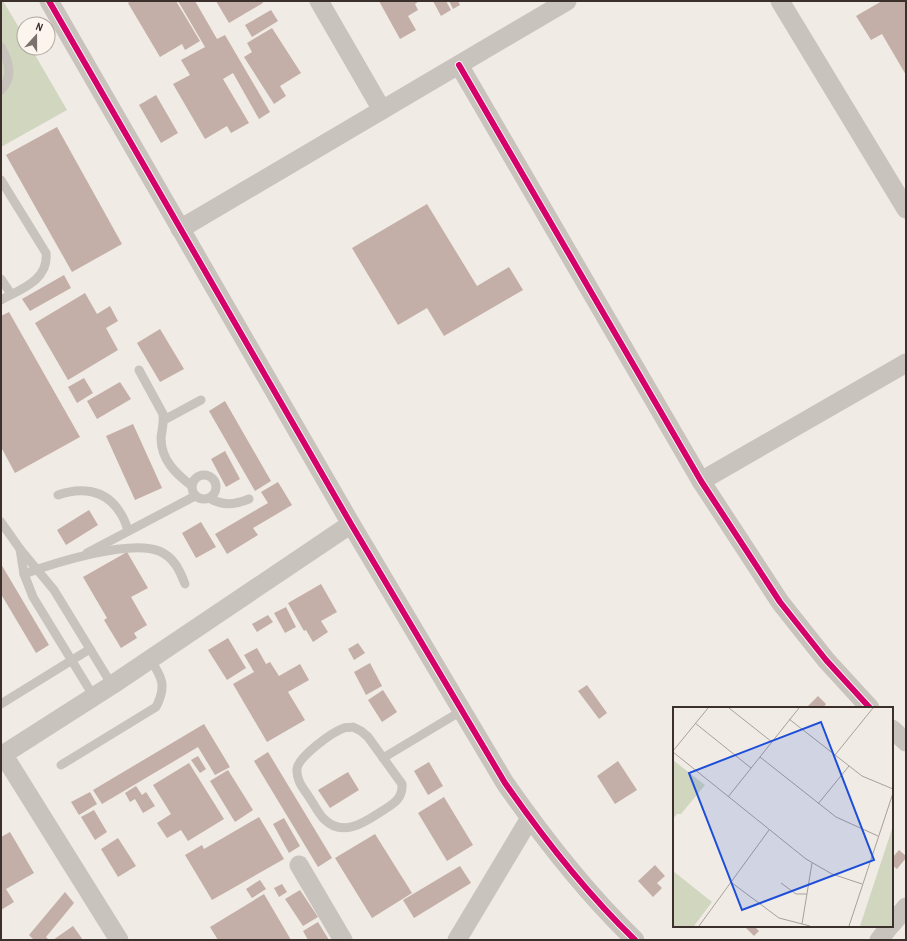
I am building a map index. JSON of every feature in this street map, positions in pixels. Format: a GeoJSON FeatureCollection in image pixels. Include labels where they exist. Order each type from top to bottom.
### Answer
{"type":"FeatureCollection","features":[{"type":"Feature","properties":{"kind":"street"},"geometry":{"type":"LineString","coordinates":[[49,1],[352,524],[498,771],[530,818],[592,895],[635,940]]}},
{"type":"Feature","properties":{"kind":"street"},"geometry":{"type":"LineString","coordinates":[[319,1],[382,110]]}},
{"type":"Feature","properties":{"kind":"street"},"geometry":{"type":"LineString","coordinates":[[180,229],[459,66],[566,1]]}},
{"type":"Feature","properties":{"kind":"street"},"geometry":{"type":"LineString","coordinates":[[780,1],[906,209]]}},
{"type":"Feature","properties":{"kind":"street"},"geometry":{"type":"LineString","coordinates":[[459,66],[701,481],[780,602],[826,660],[869,707]]}},
{"type":"Feature","properties":{"kind":"street"},"geometry":{"type":"LineString","coordinates":[[701,481],[906,363]]}},
{"type":"Feature","properties":{"kind":"street"},"geometry":{"type":"LineString","coordinates":[[119,940],[2,755],[94,697],[352,524]]}},
{"type":"Feature","properties":{"kind":"street"},"geometry":{"type":"LineString","coordinates":[[893,730],[906,742]]}},
{"type":"Feature","properties":{"kind":"street"},"geometry":{"type":"LineString","coordinates":[[457,940],[530,818]]}},
{"type":"Feature","properties":{"kind":"street"},"geometry":{"type":"LineString","coordinates":[[299,865],[343,940]]}},
{"type":"Feature","properties":{"kind":"street"},"geometry":{"type":"LineString","coordinates":[[893,923],[906,907]]}},
{"type":"Feature","properties":{"kind":"street"},"geometry":{"type":"LineString","coordinates":[[878,940],[889,927]]}},
{"type":"Feature","properties":{"kind":"lane"},"geometry":{"type":"LineString","coordinates":[[1,47],[8,61],[9,71],[7,81],[1,90]]}},
{"type":"Feature","properties":{"kind":"lane"},"geometry":{"type":"LineString","coordinates":[[1,180],[46,253],[47,262],[43,273],[34,281],[1,300]]}},
{"type":"Feature","properties":{"kind":"lane"},"geometry":{"type":"LineString","coordinates":[[1,279],[11,294]]}},
{"type":"Feature","properties":{"kind":"lane"},"geometry":{"type":"LineString","coordinates":[[139,370],[160,408],[164,420],[161,440],[166,459],[178,476],[192,486],[195,496]]}},
{"type":"Feature","properties":{"kind":"lane"},"geometry":{"type":"LineString","coordinates":[[164,420],[201,400]]}},
{"type":"Feature","properties":{"kind":"lane"},"geometry":{"type":"LineString","coordinates":[[192,486],[196,478],[206,475],[210,477],[216,485],[215,490],[209,498]]}},
{"type":"Feature","properties":{"kind":"lane"},"geometry":{"type":"LineString","coordinates":[[58,495],[71,490],[84,490],[98,493],[110,501],[119,510],[128,530]]}},
{"type":"Feature","properties":{"kind":"lane"},"geometry":{"type":"LineString","coordinates":[[77,559],[128,530],[195,496],[200,498],[209,498],[226,504],[237,504],[249,499]]}},
{"type":"Feature","properties":{"kind":"lane"},"geometry":{"type":"LineString","coordinates":[[1,522],[20,549],[54,590],[112,685]]}},
{"type":"Feature","properties":{"kind":"lane"},"geometry":{"type":"LineString","coordinates":[[24,574],[77,559],[133,548],[147,548],[160,552],[172,560],[180,571],[185,584]]}},
{"type":"Feature","properties":{"kind":"lane"},"geometry":{"type":"LineString","coordinates":[[20,549],[24,574],[33,597],[94,697]]}},
{"type":"Feature","properties":{"kind":"lane"},"geometry":{"type":"LineString","coordinates":[[1,704],[90,649]]}},
{"type":"Feature","properties":{"kind":"lane"},"geometry":{"type":"LineString","coordinates":[[61,765],[156,707],[161,697],[163,685],[160,674],[150,659]]}},
{"type":"Feature","properties":{"kind":"lane"},"geometry":{"type":"LineString","coordinates":[[383,758],[463,710]]}},
{"type":"Feature","properties":{"kind":"lane"},"geometry":{"type":"LineString","coordinates":[[353,727],[361,731],[383,758],[402,784],[403,792],[400,798],[358,826],[337,826],[324,819],[297,777],[297,768],[300,761],[306,754],[344,728],[353,727]]}},
{"type":"Feature","properties":{"kind":"green space"},"geometry":{"type":"Polygon","coordinates":[[[1,1],[3,1],[16,23],[16,56],[36,56],[67,110],[1,147],[1,1]]]}},
{"type":"Feature","properties":{"kind":"building"},"geometry":{"type":"Polygon","coordinates":[[[131,1],[176,1],[200,41],[185,50],[182,44],[160,57],[128,3],[131,1]]]}},
{"type":"Feature","properties":{"kind":"building"},"geometry":{"type":"Polygon","coordinates":[[[178,1],[195,1],[217,39],[225,35],[270,112],[259,119],[233,73],[223,79],[249,123],[231,133],[227,126],[205,139],[173,84],[190,75],[181,60],[205,47],[178,1]]]}},
{"type":"Feature","properties":{"kind":"building"},"geometry":{"type":"Polygon","coordinates":[[[216,1],[262,1],[263,3],[229,23],[216,1]]]}},
{"type":"Feature","properties":{"kind":"building"},"geometry":{"type":"Polygon","coordinates":[[[379,1],[419,1],[415,4],[418,10],[408,16],[416,30],[400,39],[379,1]]]}},
{"type":"Feature","properties":{"kind":"building"},"geometry":{"type":"Polygon","coordinates":[[[433,1],[446,1],[451,10],[441,16],[433,1]]]}},
{"type":"Feature","properties":{"kind":"building"},"geometry":{"type":"Polygon","coordinates":[[[449,1],[458,1],[460,5],[453,9],[449,1]]]}},
{"type":"Feature","properties":{"kind":"building"},"geometry":{"type":"Polygon","coordinates":[[[882,1],[906,1],[906,75],[882,34],[871,40],[856,16],[882,1]]]}},
{"type":"Feature","properties":{"kind":"building"},"geometry":{"type":"Polygon","coordinates":[[[271,10],[278,21],[252,37],[245,25],[271,10]]]}},
{"type":"Feature","properties":{"kind":"building"},"geometry":{"type":"Polygon","coordinates":[[[272,28],[301,73],[280,86],[286,96],[274,104],[244,57],[252,52],[247,43],[272,28]]]}},
{"type":"Feature","properties":{"kind":"building"},"geometry":{"type":"Polygon","coordinates":[[[156,95],[178,133],[161,143],[139,105],[156,95]]]}},
{"type":"Feature","properties":{"kind":"building"},"geometry":{"type":"Polygon","coordinates":[[[57,127],[122,244],[72,272],[6,155],[57,127]]]}},
{"type":"Feature","properties":{"kind":"building"},"geometry":{"type":"Polygon","coordinates":[[[427,204],[477,286],[509,267],[523,290],[444,336],[427,308],[398,325],[352,248],[427,204]]]}},
{"type":"Feature","properties":{"kind":"building"},"geometry":{"type":"Polygon","coordinates":[[[64,275],[71,288],[30,311],[22,299],[64,275]]]}},
{"type":"Feature","properties":{"kind":"building"},"geometry":{"type":"Polygon","coordinates":[[[85,293],[97,314],[110,306],[118,321],[106,328],[118,350],[68,380],[35,323],[85,293]]]}},
{"type":"Feature","properties":{"kind":"building"},"geometry":{"type":"Polygon","coordinates":[[[9,312],[80,437],[15,473],[1,447],[1,316],[9,312]]]}},
{"type":"Feature","properties":{"kind":"building"},"geometry":{"type":"Polygon","coordinates":[[[160,329],[184,369],[160,382],[137,343],[160,329]]]}},
{"type":"Feature","properties":{"kind":"building"},"geometry":{"type":"Polygon","coordinates":[[[84,378],[93,393],[77,403],[68,387],[84,378]]]}},
{"type":"Feature","properties":{"kind":"building"},"geometry":{"type":"Polygon","coordinates":[[[120,382],[131,399],[97,419],[87,401],[120,382]]]}},
{"type":"Feature","properties":{"kind":"building"},"geometry":{"type":"Polygon","coordinates":[[[225,401],[271,481],[255,491],[209,411],[225,401]]]}},
{"type":"Feature","properties":{"kind":"building"},"geometry":{"type":"Polygon","coordinates":[[[133,424],[162,488],[135,500],[106,436],[133,424]]]}},
{"type":"Feature","properties":{"kind":"building"},"geometry":{"type":"Polygon","coordinates":[[[225,451],[240,479],[226,487],[211,459],[225,451]]]}},
{"type":"Feature","properties":{"kind":"building"},"geometry":{"type":"Polygon","coordinates":[[[278,482],[292,505],[253,528],[258,535],[227,554],[215,534],[268,503],[261,492],[278,482]]]}},
{"type":"Feature","properties":{"kind":"building"},"geometry":{"type":"Polygon","coordinates":[[[89,510],[98,525],[66,545],[57,530],[89,510]]]}},
{"type":"Feature","properties":{"kind":"building"},"geometry":{"type":"Polygon","coordinates":[[[201,522],[216,547],[196,558],[182,533],[201,522]]]}},
{"type":"Feature","properties":{"kind":"building"},"geometry":{"type":"Polygon","coordinates":[[[127,552],[148,588],[131,597],[147,625],[134,633],[137,638],[121,648],[104,620],[107,618],[83,577],[127,552]]]}},
{"type":"Feature","properties":{"kind":"building"},"geometry":{"type":"Polygon","coordinates":[[[1,564],[49,645],[36,653],[1,594],[1,564]]]}},
{"type":"Feature","properties":{"kind":"building"},"geometry":{"type":"Polygon","coordinates":[[[321,584],[337,612],[321,621],[328,632],[313,642],[306,630],[304,631],[288,603],[321,584]]]}},
{"type":"Feature","properties":{"kind":"building"},"geometry":{"type":"Polygon","coordinates":[[[286,607],[296,627],[285,633],[274,613],[286,607]]]}},
{"type":"Feature","properties":{"kind":"building"},"geometry":{"type":"Polygon","coordinates":[[[268,615],[273,622],[257,632],[252,624],[268,615]]]}},
{"type":"Feature","properties":{"kind":"building"},"geometry":{"type":"Polygon","coordinates":[[[228,638],[246,668],[227,680],[208,650],[228,638]]]}},
{"type":"Feature","properties":{"kind":"building"},"geometry":{"type":"Polygon","coordinates":[[[358,643],[365,653],[354,660],[348,649],[358,643]]]}},
{"type":"Feature","properties":{"kind":"building"},"geometry":{"type":"Polygon","coordinates":[[[257,648],[266,664],[270,662],[279,676],[300,664],[309,680],[288,692],[305,720],[267,742],[233,684],[254,672],[244,655],[257,648]]]}},
{"type":"Feature","properties":{"kind":"building"},"geometry":{"type":"Polygon","coordinates":[[[370,663],[382,686],[366,695],[354,672],[370,663]]]}},
{"type":"Feature","properties":{"kind":"building"},"geometry":{"type":"Polygon","coordinates":[[[587,685],[607,713],[599,719],[578,691],[587,685]]]}},
{"type":"Feature","properties":{"kind":"building"},"geometry":{"type":"Polygon","coordinates":[[[383,690],[397,712],[382,722],[368,700],[383,690]]]}},
{"type":"Feature","properties":{"kind":"building"},"geometry":{"type":"Polygon","coordinates":[[[818,696],[826,704],[824,707],[807,707],[818,696]]]}},
{"type":"Feature","properties":{"kind":"building"},"geometry":{"type":"Polygon","coordinates":[[[204,724],[230,767],[215,775],[198,747],[102,804],[93,790],[204,724]]]}},
{"type":"Feature","properties":{"kind":"building"},"geometry":{"type":"Polygon","coordinates":[[[268,752],[332,858],[318,867],[254,761],[268,752]]]}},
{"type":"Feature","properties":{"kind":"building"},"geometry":{"type":"Polygon","coordinates":[[[198,756],[206,769],[200,773],[191,760],[198,756]]]}},
{"type":"Feature","properties":{"kind":"building"},"geometry":{"type":"Polygon","coordinates":[[[618,761],[637,790],[615,804],[597,776],[618,761]]]}},
{"type":"Feature","properties":{"kind":"building"},"geometry":{"type":"Polygon","coordinates":[[[429,762],[443,786],[428,795],[414,771],[429,762]]]}},
{"type":"Feature","properties":{"kind":"building"},"geometry":{"type":"Polygon","coordinates":[[[189,763],[224,819],[188,841],[181,830],[167,838],[157,823],[171,814],[153,785],[189,763]]]}},
{"type":"Feature","properties":{"kind":"building"},"geometry":{"type":"Polygon","coordinates":[[[228,770],[253,810],[235,822],[210,781],[228,770]]]}},
{"type":"Feature","properties":{"kind":"building"},"geometry":{"type":"Polygon","coordinates":[[[348,772],[359,790],[330,808],[318,790],[348,772]]]}},
{"type":"Feature","properties":{"kind":"building"},"geometry":{"type":"Polygon","coordinates":[[[136,786],[142,795],[146,792],[155,806],[143,813],[135,799],[130,802],[125,793],[136,786]]]}},
{"type":"Feature","properties":{"kind":"building"},"geometry":{"type":"Polygon","coordinates":[[[90,792],[97,804],[79,815],[71,802],[90,792]]]}},
{"type":"Feature","properties":{"kind":"building"},"geometry":{"type":"Polygon","coordinates":[[[444,797],[473,845],[447,861],[418,813],[444,797]]]}},
{"type":"Feature","properties":{"kind":"building"},"geometry":{"type":"Polygon","coordinates":[[[94,810],[107,832],[95,840],[81,817],[94,810]]]}},
{"type":"Feature","properties":{"kind":"building"},"geometry":{"type":"Polygon","coordinates":[[[259,817],[284,859],[212,900],[185,855],[202,845],[204,849],[259,817]]]}},
{"type":"Feature","properties":{"kind":"building"},"geometry":{"type":"Polygon","coordinates":[[[284,818],[300,846],[289,853],[273,824],[284,818]]]}},
{"type":"Feature","properties":{"kind":"building"},"geometry":{"type":"Polygon","coordinates":[[[10,832],[34,873],[6,889],[14,902],[1,910],[1,837],[10,832]]]}},
{"type":"Feature","properties":{"kind":"building"},"geometry":{"type":"Polygon","coordinates":[[[375,834],[412,893],[372,918],[335,858],[375,834]]]}},
{"type":"Feature","properties":{"kind":"building"},"geometry":{"type":"Polygon","coordinates":[[[118,838],[136,866],[118,877],[101,849],[118,838]]]}},
{"type":"Feature","properties":{"kind":"building"},"geometry":{"type":"Polygon","coordinates":[[[899,850],[906,856],[906,858],[897,869],[893,866],[893,857],[899,850]]]}},
{"type":"Feature","properties":{"kind":"building"},"geometry":{"type":"Polygon","coordinates":[[[655,865],[665,876],[657,883],[662,888],[653,897],[638,881],[655,865]]]}},
{"type":"Feature","properties":{"kind":"building"},"geometry":{"type":"Polygon","coordinates":[[[460,866],[471,883],[414,918],[403,900],[460,866]]]}},
{"type":"Feature","properties":{"kind":"building"},"geometry":{"type":"Polygon","coordinates":[[[260,880],[266,889],[252,898],[246,889],[260,880]]]}},
{"type":"Feature","properties":{"kind":"building"},"geometry":{"type":"Polygon","coordinates":[[[282,884],[287,892],[279,897],[274,888],[282,884]]]}},
{"type":"Feature","properties":{"kind":"building"},"geometry":{"type":"Polygon","coordinates":[[[300,890],[318,917],[303,926],[285,899],[300,890]]]}},
{"type":"Feature","properties":{"kind":"building"},"geometry":{"type":"Polygon","coordinates":[[[65,892],[74,903],[46,937],[49,940],[34,940],[29,935],[65,892]]]}},
{"type":"Feature","properties":{"kind":"building"},"geometry":{"type":"Polygon","coordinates":[[[264,894],[291,940],[218,940],[210,927],[264,894]]]}},
{"type":"Feature","properties":{"kind":"building"},"geometry":{"type":"Polygon","coordinates":[[[318,922],[329,940],[308,940],[303,931],[318,922]]]}},
{"type":"Feature","properties":{"kind":"building"},"geometry":{"type":"Polygon","coordinates":[[[73,926],[83,940],[53,940],[73,926]]]}},
{"type":"Feature","properties":{"kind":"building"},"geometry":{"type":"Polygon","coordinates":[[[745,927],[755,927],[759,931],[754,936],[745,927]]]}},
{"type":"Feature","properties":{"kind":"cycle path"},"geometry":{"type":"LineString","coordinates":[[49,1],[351,524],[505,783],[566,865],[600,904],[635,940]]}},
{"type":"Feature","properties":{"kind":"cycle path"},"geometry":{"type":"LineString","coordinates":[[459,65],[701,481],[780,602],[826,660],[869,707]]}}]}
